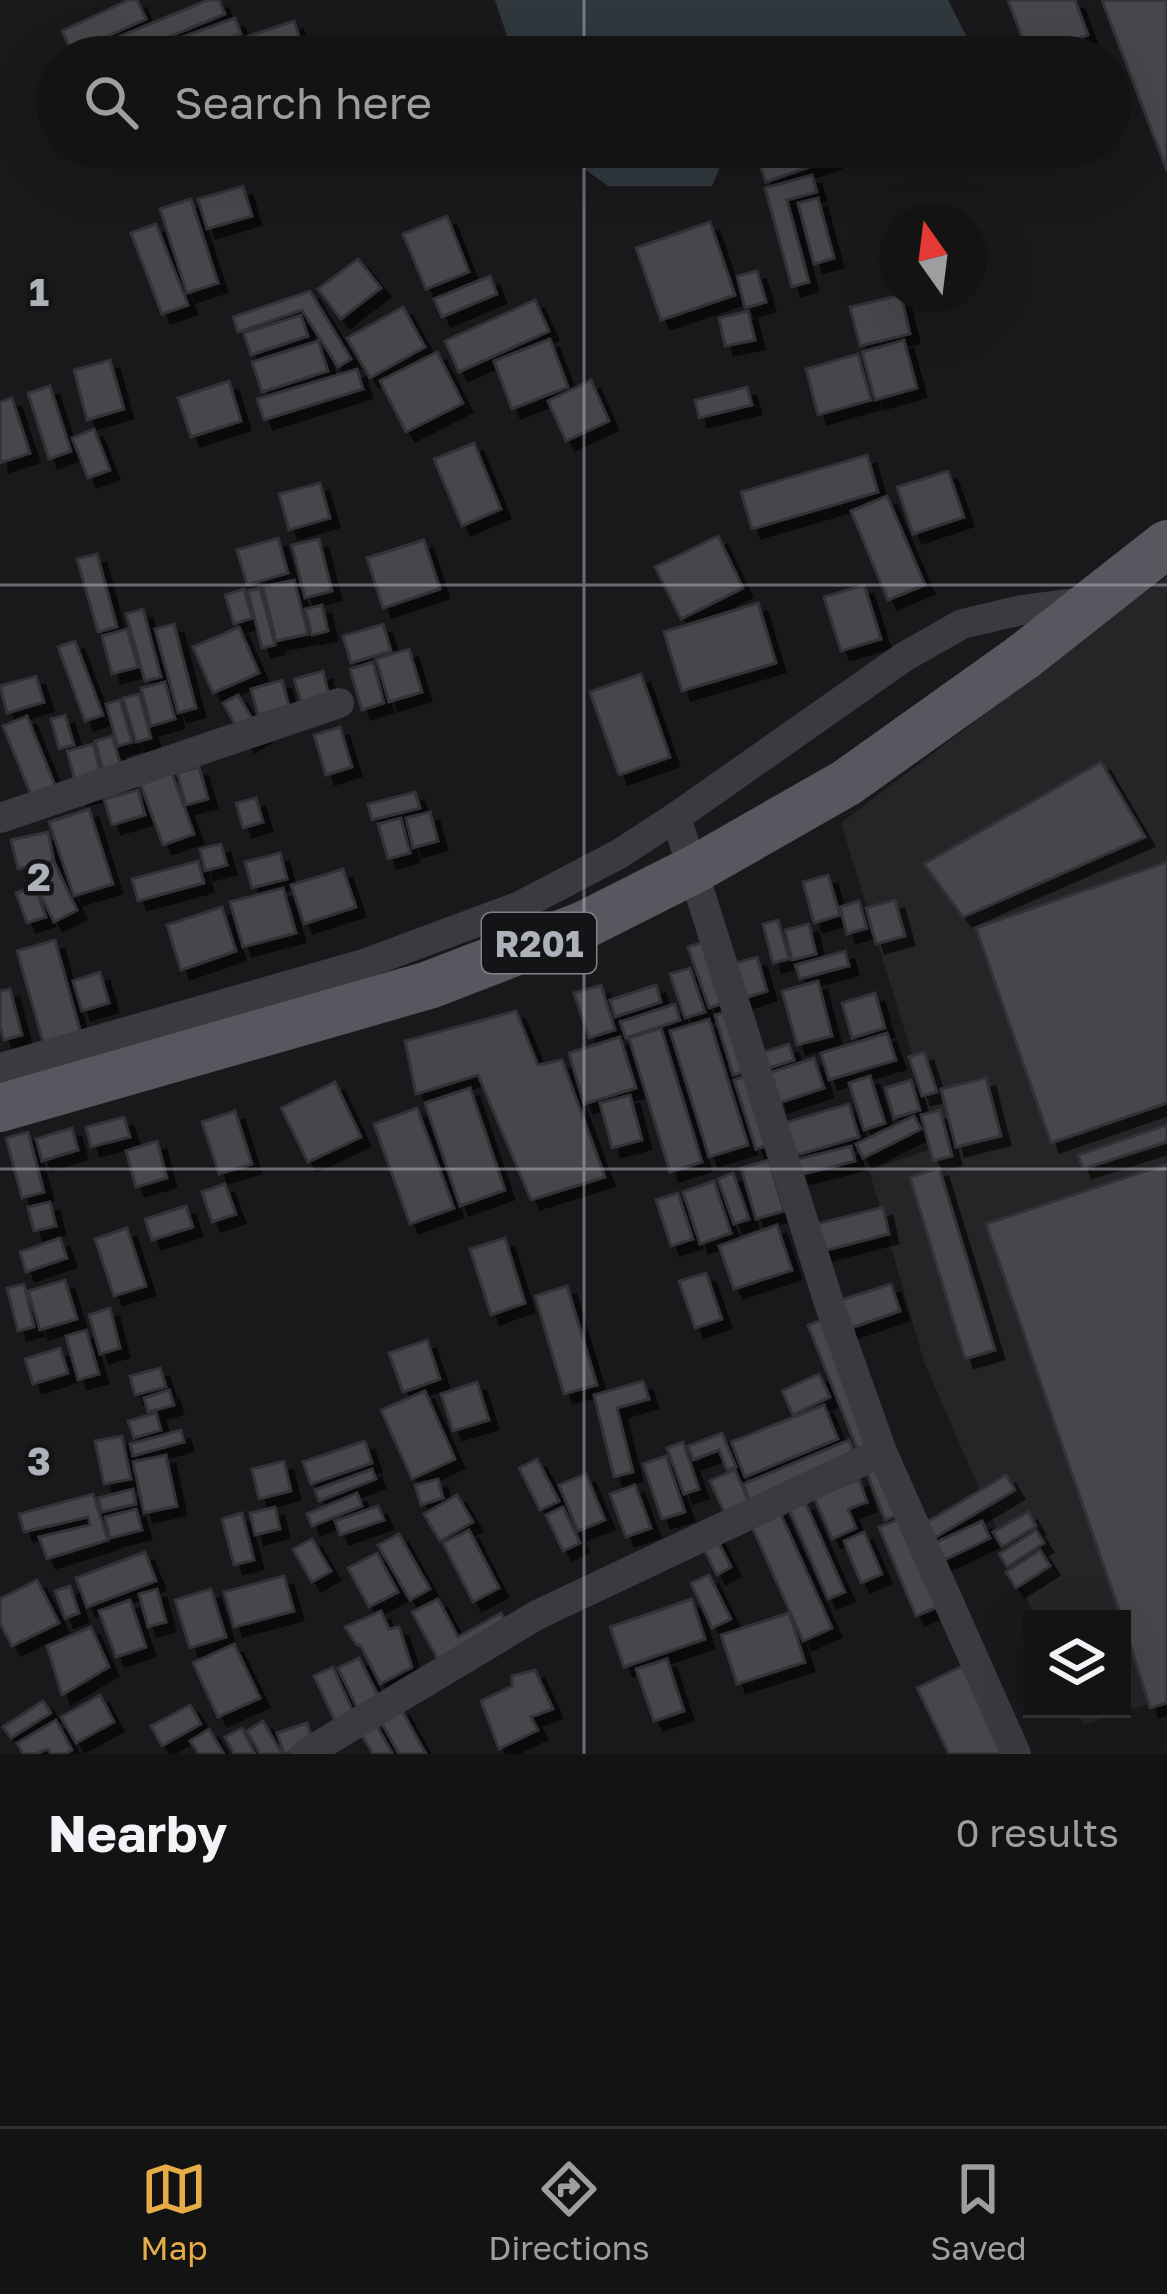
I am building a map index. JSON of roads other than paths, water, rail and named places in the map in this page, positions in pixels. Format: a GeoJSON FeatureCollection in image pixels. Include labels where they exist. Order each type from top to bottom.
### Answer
{"type":"FeatureCollection","features":[{"type":"Feature","properties":{"kind":"main road","name":"R201"},"geometry":{"type":"LineString","coordinates":[[0,1108],[429,985],[584,925],[846,784],[1023,657],[1167,544]]}},
{"type":"Feature","properties":{"kind":"street"},"geometry":{"type":"LineString","coordinates":[[0,1068],[364,964],[520,906],[619,854],[904,656],[962,624],[1095,600]]}},
{"type":"Feature","properties":{"kind":"street"},"geometry":{"type":"LineString","coordinates":[[0,818],[339,703]]}},
{"type":"Feature","properties":{"kind":"street"},"geometry":{"type":"LineString","coordinates":[[676,817],[829,1303],[881,1452],[1016,1754]]}},
{"type":"Feature","properties":{"kind":"street"},"geometry":{"type":"LineString","coordinates":[[305,1754],[537,1615],[881,1452]]}}]}
